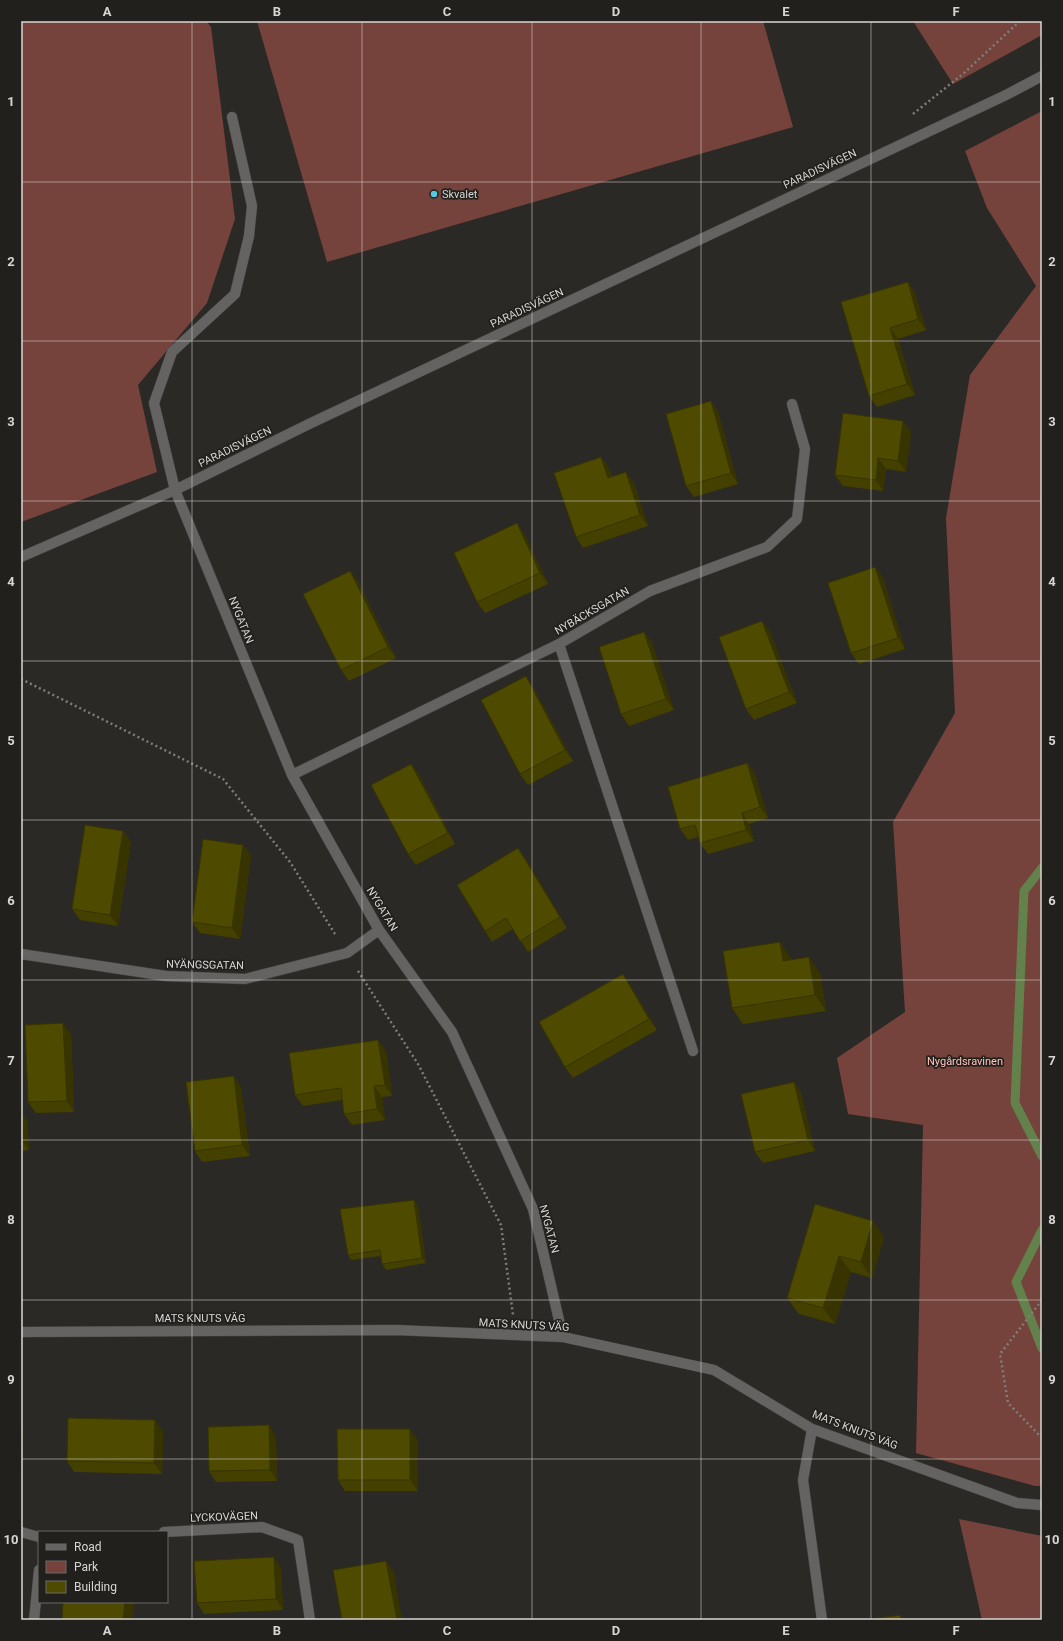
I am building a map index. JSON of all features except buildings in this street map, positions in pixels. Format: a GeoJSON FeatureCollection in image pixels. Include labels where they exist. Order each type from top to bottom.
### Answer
{"type":"FeatureCollection","features":[{"type":"Feature","properties":{"kind":"street","name":"PARADISVÄGEN"},"geometry":{"type":"LineString","coordinates":[[21,557],[175,490],[309,424],[1006,95],[1042,76]]}},
{"type":"Feature","properties":{"kind":"street","name":"NYGATAN"},"geometry":{"type":"LineString","coordinates":[[232,117],[252,206],[250,236],[235,294],[172,352],[154,403],[175,490],[292,775],[379,930],[452,1032],[530,1202],[563,1337]]}},
{"type":"Feature","properties":{"kind":"street","name":"NYBÄCKSGATAN"},"geometry":{"type":"LineString","coordinates":[[292,775],[559,644],[650,591],[767,547],[797,519],[806,450],[792,404]]}},
{"type":"Feature","properties":{"kind":"street"},"geometry":{"type":"LineString","coordinates":[[559,644],[693,1051]]}},
{"type":"Feature","properties":{"kind":"street","name":"NYÄNGSGATAN"},"geometry":{"type":"LineString","coordinates":[[21,954],[166,976],[245,979],[347,953],[379,930]]}},
{"type":"Feature","properties":{"kind":"street","name":"MATS KNUTS VÄG"},"geometry":{"type":"LineString","coordinates":[[21,1332],[396,1330],[563,1337],[714,1370],[812,1429],[1017,1503],[1042,1505]]}},
{"type":"Feature","properties":{"kind":"street"},"geometry":{"type":"LineString","coordinates":[[812,1429],[803,1480],[822,1620]]}},
{"type":"Feature","properties":{"kind":"street","name":"LYCKOVÄGEN"},"geometry":{"type":"LineString","coordinates":[[168,1532],[262,1527],[298,1540],[310,1620]]}},
{"type":"Feature","properties":{"kind":"street"},"geometry":{"type":"LineString","coordinates":[[21,1532],[38,1537]]}},
{"type":"Feature","properties":{"kind":"street"},"geometry":{"type":"LineString","coordinates":[[34,1620],[38,1580]]}},
{"type":"Feature","properties":{"kind":"path"},"geometry":{"type":"LineString","coordinates":[[909,119],[964,73],[1020,21]]}},
{"type":"Feature","properties":{"kind":"path"},"geometry":{"type":"LineString","coordinates":[[1042,1300],[1000,1354],[1008,1403],[1042,1438]]}},
{"type":"Feature","properties":{"kind":"green space"},"geometry":{"type":"Polygon","coordinates":[[[21,21],[206,21],[211,27],[235,219],[207,303],[138,385],[157,472],[21,522],[21,21]]]}},
{"type":"Feature","properties":{"kind":"green space","name":"Skvalet"},"geometry":{"type":"Polygon","coordinates":[[[257,21],[763,21],[793,127],[327,262],[257,21]]]}},
{"type":"Feature","properties":{"kind":"green space"},"geometry":{"type":"Polygon","coordinates":[[[913,21],[1042,21],[1042,35],[953,84],[913,21]]]}},
{"type":"Feature","properties":{"kind":"green space","name":"Nygårdsravinen"},"geometry":{"type":"Polygon","coordinates":[[[1042,111],[1042,1486],[1035,1486],[916,1453],[923,1125],[848,1114],[837,1058],[905,1012],[893,822],[955,713],[946,518],[970,375],[1036,286],[987,208],[965,151],[1042,111]]]}},
{"type":"Feature","properties":{"kind":"green space"},"geometry":{"type":"Polygon","coordinates":[[[959,1519],[1042,1536],[1042,1620],[982,1620],[959,1519]]]}},
{"type":"Feature","properties":{"kind":"waterway"},"geometry":{"type":"LineString","coordinates":[[1042,868],[1024,891],[1015,1103],[1042,1156]]}},
{"type":"Feature","properties":{"kind":"waterway"},"geometry":{"type":"LineString","coordinates":[[1042,1230],[1016,1282],[1042,1348]]}},
{"type":"Feature","properties":{"kind":"place","name":"Skvalet"},"geometry":{"type":"Point","coordinates":[434,194]}}]}
